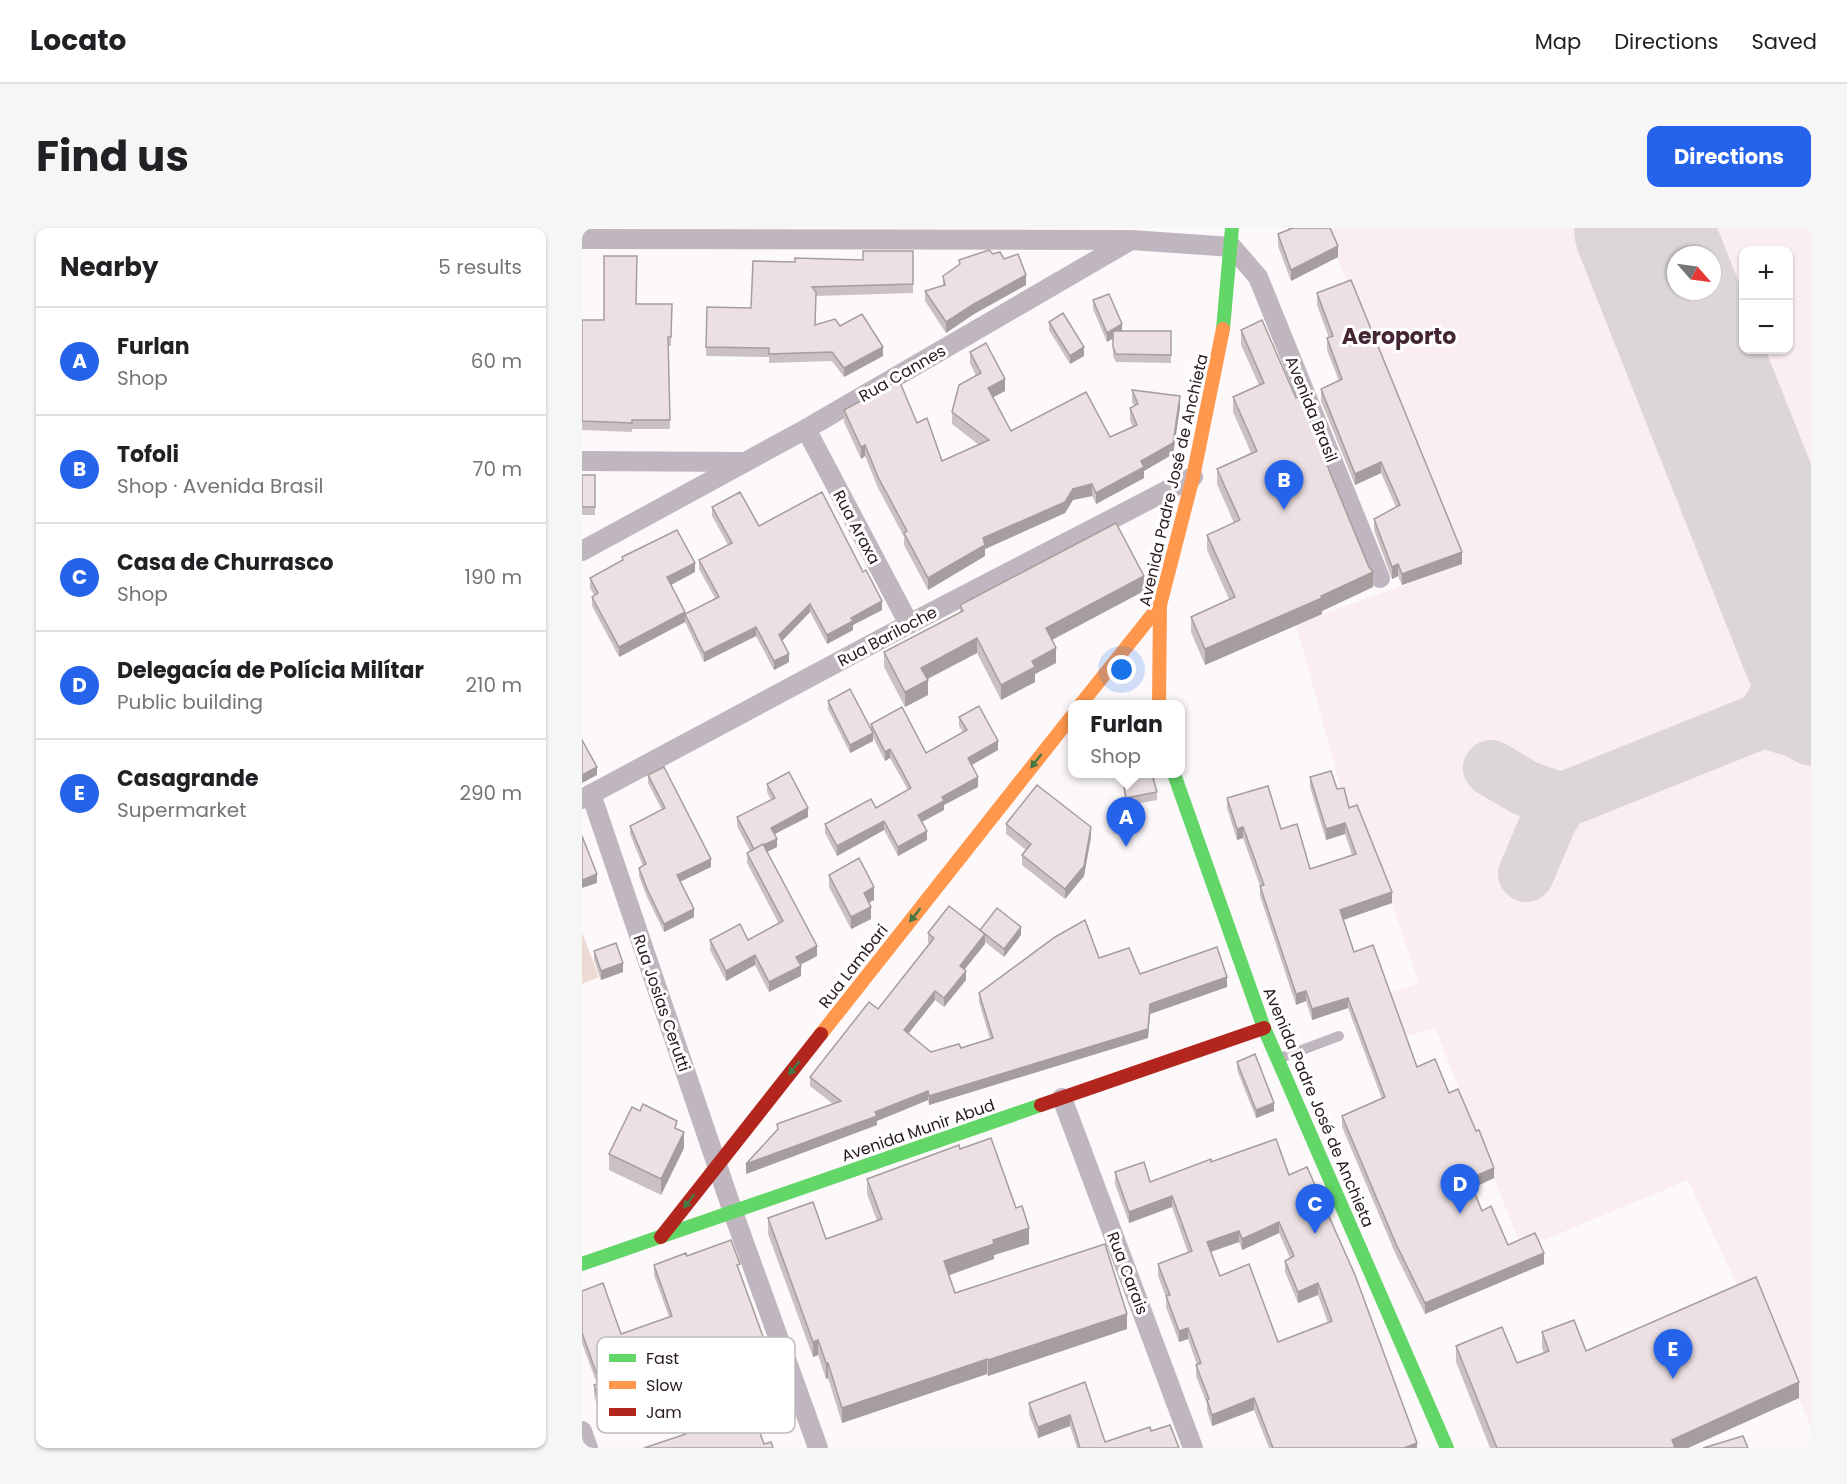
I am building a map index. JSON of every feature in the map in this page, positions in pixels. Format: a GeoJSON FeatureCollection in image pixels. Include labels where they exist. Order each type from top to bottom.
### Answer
{"type":"FeatureCollection","features":[{"type":"Feature","properties":{"kind":"street"},"geometry":{"type":"LineString","coordinates":[[582,239],[1131,240],[1232,238]]}},
{"type":"Feature","properties":{"kind":"street","name":"Avenida Padre José de Anchieta"},"geometry":{"type":"LineString","coordinates":[[1159,700],[1160,604],[1193,477],[1225,321],[1232,238]]}},
{"type":"Feature","properties":{"kind":"street","name":"Avenida Brasil"},"geometry":{"type":"LineString","coordinates":[[1232,238],[1258,277],[1380,578]]}},
{"type":"Feature","properties":{"kind":"street","name":"Rua Cannes"},"geometry":{"type":"LineString","coordinates":[[582,551],[806,429],[1131,240]]}},
{"type":"Feature","properties":{"kind":"street","name":"Rua Araxa"},"geometry":{"type":"LineString","coordinates":[[806,429],[909,624]]}},
{"type":"Feature","properties":{"kind":"street"},"geometry":{"type":"LineString","coordinates":[[582,461],[746,462]]}},
{"type":"Feature","properties":{"kind":"street","name":"Rua Bariloche"},"geometry":{"type":"LineString","coordinates":[[586,796],[909,624],[1193,477]]}},
{"type":"Feature","properties":{"kind":"street"},"geometry":{"type":"LineString","coordinates":[[1085,700],[1160,604]]}},
{"type":"Feature","properties":{"kind":"street","name":"Rua Lambari"},"geometry":{"type":"LineString","coordinates":[[661,1237],[1068,721]]}},
{"type":"Feature","properties":{"kind":"street","name":"Avenida Padre José de Anchieta"},"geometry":{"type":"LineString","coordinates":[[1175,778],[1264,1028],[1447,1448]]}},
{"type":"Feature","properties":{"kind":"street","name":"Rua Josias Cerutti"},"geometry":{"type":"LineString","coordinates":[[586,796],[778,1337]]}},
{"type":"Feature","properties":{"kind":"street","name":"Avenida Munir Abud"},"geometry":{"type":"LineString","coordinates":[[582,1264],[1264,1028]]}},
{"type":"Feature","properties":{"kind":"street","name":"Rua Carais"},"geometry":{"type":"LineString","coordinates":[[1062,1098],[1193,1448]]}},
{"type":"Feature","properties":{"kind":"street","name":"Rua Josias Cerutti"},"geometry":{"type":"LineString","coordinates":[[795,1384],[818,1448]]}},
{"type":"Feature","properties":{"kind":"street"},"geometry":{"type":"LineString","coordinates":[[582,1431],[588,1448]]}},
{"type":"Feature","properties":{"kind":"lane"},"geometry":{"type":"LineString","coordinates":[[1278,1059],[1339,1036]]}},
{"type":"Feature","properties":{"kind":"shaded area"},"geometry":{"type":"Polygon","coordinates":[[[1326,228],[1811,228],[1811,1428],[1799,1398],[1743,1298],[1688,1180],[1522,1249],[1435,1028],[1402,1038],[1385,994],[1419,983],[1392,903],[1349,819],[1296,624],[1462,564],[1326,228]]]}},
{"type":"Feature","properties":{"kind":"shaded area"},"geometry":{"type":"Polygon","coordinates":[[[582,932],[599,977],[582,984],[582,932]]]}},
{"type":"Feature","properties":{"kind":"building"},"geometry":{"type":"Polygon","coordinates":[[[1293,228],[1330,228],[1338,246],[1291,270],[1278,234],[1293,228]]]}},
{"type":"Feature","properties":{"kind":"building"},"geometry":{"type":"Polygon","coordinates":[[[989,250],[993,254],[1000,252],[1004,259],[1018,254],[1026,275],[946,322],[925,291],[945,285],[943,276],[960,264],[959,260],[989,250]]]}},
{"type":"Feature","properties":{"kind":"building"},"geometry":{"type":"Polygon","coordinates":[[[863,251],[913,251],[913,284],[812,287],[816,292],[815,325],[835,319],[840,326],[862,314],[883,347],[844,368],[832,352],[769,354],[769,348],[706,347],[707,307],[751,308],[753,261],[795,262],[795,258],[863,260],[863,251]]]}},
{"type":"Feature","properties":{"kind":"building"},"geometry":{"type":"Polygon","coordinates":[[[604,256],[637,256],[636,304],[672,304],[671,337],[668,337],[670,420],[632,420],[632,423],[582,421],[582,320],[604,320],[604,256]]]}},
{"type":"Feature","properties":{"kind":"building"},"geometry":{"type":"Polygon","coordinates":[[[1351,280],[1462,552],[1402,574],[1398,564],[1392,567],[1374,519],[1400,505],[1381,462],[1355,474],[1321,389],[1342,379],[1327,338],[1333,336],[1317,293],[1351,280]]]}},
{"type":"Feature","properties":{"kind":"building"},"geometry":{"type":"Polygon","coordinates":[[[1109,294],[1122,324],[1107,333],[1093,300],[1109,294]]]}},
{"type":"Feature","properties":{"kind":"building"},"geometry":{"type":"Polygon","coordinates":[[[1063,313],[1084,347],[1070,356],[1049,322],[1063,313]]]}},
{"type":"Feature","properties":{"kind":"building"},"geometry":{"type":"Polygon","coordinates":[[[1262,320],[1296,398],[1300,396],[1373,572],[1321,596],[1322,598],[1205,649],[1191,617],[1235,597],[1207,535],[1240,520],[1217,469],[1257,451],[1233,397],[1264,383],[1241,330],[1262,320]]]}},
{"type":"Feature","properties":{"kind":"building"},"geometry":{"type":"Polygon","coordinates":[[[1113,331],[1171,331],[1171,355],[1116,354],[1113,347],[1113,331]]]}},
{"type":"Feature","properties":{"kind":"building"},"geometry":{"type":"Polygon","coordinates":[[[986,343],[1005,379],[988,388],[1011,431],[1086,392],[1110,437],[1137,425],[1130,408],[1138,404],[1132,390],[1180,396],[1173,443],[1141,461],[1144,467],[1096,493],[1092,484],[1073,489],[1065,502],[983,538],[985,545],[928,578],[904,533],[907,531],[878,477],[865,445],[861,447],[844,410],[899,380],[917,423],[927,418],[942,461],[989,440],[952,412],[959,385],[981,373],[970,352],[986,343]]]}},
{"type":"Feature","properties":{"kind":"building"},"geometry":{"type":"Polygon","coordinates":[[[582,475],[595,475],[595,507],[582,507],[582,475]]]}},
{"type":"Feature","properties":{"kind":"building"},"geometry":{"type":"Polygon","coordinates":[[[740,492],[759,526],[822,492],[863,572],[866,570],[882,601],[851,618],[853,621],[827,635],[810,604],[779,635],[789,654],[774,661],[756,627],[704,653],[685,614],[719,597],[699,560],[732,543],[712,507],[740,492]]]}},
{"type":"Feature","properties":{"kind":"building"},"geometry":{"type":"Polygon","coordinates":[[[1116,523],[1144,576],[1046,628],[1056,648],[1032,661],[1035,667],[1001,685],[977,638],[921,668],[928,680],[905,692],[884,652],[963,611],[960,605],[1116,523]]]}},
{"type":"Feature","properties":{"kind":"building"},"geometry":{"type":"Polygon","coordinates":[[[677,530],[695,563],[667,577],[685,612],[619,647],[592,597],[598,593],[590,578],[623,560],[622,557],[677,530]]]}},
{"type":"Feature","properties":{"kind":"building"},"geometry":{"type":"Polygon","coordinates":[[[850,689],[873,733],[850,745],[828,701],[850,689]]]}},
{"type":"Feature","properties":{"kind":"building"},"geometry":{"type":"Polygon","coordinates":[[[979,706],[998,741],[968,758],[978,777],[942,797],[944,801],[918,815],[927,831],[898,847],[884,821],[837,846],[825,824],[871,799],[876,808],[911,788],[890,749],[885,752],[871,724],[902,707],[926,753],[967,730],[959,717],[979,706]]]}},
{"type":"Feature","properties":{"kind":"building"},"geometry":{"type":"Polygon","coordinates":[[[582,740],[597,767],[582,775],[582,740]]]}},
{"type":"Feature","properties":{"kind":"building"},"geometry":{"type":"Polygon","coordinates":[[[664,767],[711,859],[677,875],[694,909],[664,924],[639,868],[646,864],[630,826],[665,808],[648,775],[664,767]]]}},
{"type":"Feature","properties":{"kind":"building"},"geometry":{"type":"Polygon","coordinates":[[[1331,771],[1337,789],[1344,788],[1349,808],[1357,805],[1392,892],[1340,910],[1354,952],[1373,945],[1417,1067],[1435,1059],[1449,1093],[1458,1089],[1476,1131],[1479,1130],[1494,1168],[1469,1179],[1482,1211],[1491,1206],[1508,1245],[1535,1233],[1544,1253],[1425,1303],[1396,1244],[1342,1116],[1385,1097],[1348,998],[1312,1009],[1306,991],[1296,994],[1260,886],[1264,885],[1243,827],[1237,829],[1227,798],[1268,786],[1281,829],[1297,824],[1310,869],[1356,854],[1345,823],[1326,829],[1310,777],[1331,771]]]}},
{"type":"Feature","properties":{"kind":"building"},"geometry":{"type":"Polygon","coordinates":[[[789,772],[808,808],[771,828],[777,839],[754,849],[737,817],[775,798],[767,784],[789,772]]]}},
{"type":"Feature","properties":{"kind":"building"},"geometry":{"type":"Polygon","coordinates":[[[1123,778],[1153,778],[1157,792],[1126,798],[1123,778]]]}},
{"type":"Feature","properties":{"kind":"building"},"geometry":{"type":"Polygon","coordinates":[[[1037,785],[1091,827],[1084,866],[1065,889],[1022,855],[1031,844],[1006,824],[1037,785]]]}},
{"type":"Feature","properties":{"kind":"building"},"geometry":{"type":"Polygon","coordinates":[[[582,836],[597,874],[582,880],[582,836]]]}},
{"type":"Feature","properties":{"kind":"building"},"geometry":{"type":"Polygon","coordinates":[[[763,844],[817,946],[796,957],[801,966],[769,982],[755,955],[726,971],[710,940],[740,924],[748,940],[783,921],[747,853],[763,844]]]}},
{"type":"Feature","properties":{"kind":"building"},"geometry":{"type":"Polygon","coordinates":[[[859,858],[874,887],[864,893],[871,907],[851,917],[829,875],[859,858]]]}},
{"type":"Feature","properties":{"kind":"building"},"geometry":{"type":"Polygon","coordinates":[[[949,906],[985,934],[960,966],[966,971],[944,998],[935,991],[904,1030],[931,1052],[959,1044],[961,1048],[993,1038],[979,993],[1055,937],[1085,920],[1099,958],[1129,948],[1140,974],[1217,947],[1227,977],[1150,1004],[1148,1029],[929,1096],[928,1091],[875,1112],[877,1116],[746,1164],[778,1129],[777,1124],[841,1101],[810,1077],[869,1002],[878,1009],[934,938],[928,933],[949,906]]]}},
{"type":"Feature","properties":{"kind":"building"},"geometry":{"type":"Polygon","coordinates":[[[997,908],[1021,927],[1004,949],[980,930],[997,908]]]}},
{"type":"Feature","properties":{"kind":"building"},"geometry":{"type":"Polygon","coordinates":[[[616,943],[623,963],[601,971],[594,951],[616,943]]]}},
{"type":"Feature","properties":{"kind":"building"},"geometry":{"type":"Polygon","coordinates":[[[1255,1054],[1274,1103],[1256,1110],[1237,1062],[1255,1054]]]}},
{"type":"Feature","properties":{"kind":"building"},"geometry":{"type":"Polygon","coordinates":[[[643,1104],[677,1121],[675,1128],[684,1132],[661,1179],[609,1154],[632,1107],[640,1111],[643,1104]]]}},
{"type":"Feature","properties":{"kind":"building"},"geometry":{"type":"Polygon","coordinates":[[[991,1138],[1016,1208],[1022,1206],[1029,1228],[993,1240],[994,1244],[944,1261],[955,1293],[1105,1244],[1127,1314],[842,1408],[828,1363],[826,1363],[818,1340],[813,1342],[768,1218],[813,1202],[826,1239],[882,1219],[867,1179],[959,1145],[960,1149],[991,1138]]]}},
{"type":"Feature","properties":{"kind":"building"},"geometry":{"type":"Polygon","coordinates":[[[1276,1139],[1289,1175],[1307,1167],[1355,1275],[1417,1443],[1404,1448],[1273,1448],[1254,1398],[1212,1415],[1207,1400],[1209,1399],[1196,1365],[1201,1363],[1188,1328],[1179,1331],[1166,1296],[1170,1295],[1158,1264],[1192,1251],[1172,1196],[1129,1212],[1115,1172],[1144,1162],[1150,1182],[1211,1159],[1211,1162],[1276,1139]],[[1279,1222],[1242,1239],[1239,1231],[1207,1242],[1220,1276],[1249,1264],[1278,1342],[1332,1321],[1318,1283],[1298,1292],[1285,1261],[1294,1256],[1279,1222]]]}},
{"type":"Feature","properties":{"kind":"building"},"geometry":{"type":"Polygon","coordinates":[[[731,1240],[740,1264],[737,1265],[763,1337],[597,1337],[597,1375],[582,1333],[582,1291],[603,1283],[621,1334],[672,1316],[654,1265],[686,1253],[687,1256],[731,1240]]]}},
{"type":"Feature","properties":{"kind":"building"},"geometry":{"type":"Polygon","coordinates":[[[1756,1277],[1799,1382],[1672,1440],[1675,1448],[1497,1448],[1456,1346],[1502,1327],[1517,1363],[1549,1351],[1542,1332],[1574,1320],[1586,1351],[1756,1277]]]}},
{"type":"Feature","properties":{"kind":"building"},"geometry":{"type":"Polygon","coordinates":[[[1085,1382],[1105,1442],[1150,1427],[1151,1431],[1170,1425],[1179,1448],[1080,1448],[1070,1415],[1038,1427],[1029,1403],[1085,1382]]]}},
{"type":"Feature","properties":{"kind":"building"},"geometry":{"type":"Polygon","coordinates":[[[760,1433],[764,1444],[771,1442],[773,1448],[644,1448],[686,1434],[760,1433]]]}},
{"type":"Feature","properties":{"kind":"building"},"geometry":{"type":"Polygon","coordinates":[[[1743,1436],[1748,1448],[1703,1448],[1743,1436]]]}},
{"type":"Feature","properties":{"kind":"taxiway"},"geometry":{"type":"LineString","coordinates":[[1763,720],[1780,691],[1789,665],[1791,625],[1785,585]]}},
{"type":"Feature","properties":{"kind":"taxiway"},"geometry":{"type":"LineString","coordinates":[[1526,874],[1549,820],[1561,801],[1763,720],[1797,730],[1811,738]]}},
{"type":"Feature","properties":{"kind":"taxiway"},"geometry":{"type":"LineString","coordinates":[[1491,768],[1525,788],[1561,801]]}},
{"type":"Feature","properties":{"kind":"runway"},"geometry":{"type":"LineString","coordinates":[[1643,228],[1811,651]]}},
{"type":"Feature","properties":{"kind":"traffic: fast"},"geometry":{"type":"LineString","coordinates":[[1223,329],[1232,228]]}},
{"type":"Feature","properties":{"kind":"traffic: fast"},"geometry":{"type":"LineString","coordinates":[[1175,778],[1264,1028],[1447,1448]]}},
{"type":"Feature","properties":{"kind":"traffic: fast"},"geometry":{"type":"LineString","coordinates":[[582,1264],[1041,1105]]}},
{"type":"Feature","properties":{"kind":"traffic: slow"},"geometry":{"type":"LineString","coordinates":[[1159,700],[1160,605],[1193,477],[1223,329]]}},
{"type":"Feature","properties":{"kind":"traffic: slow"},"geometry":{"type":"LineString","coordinates":[[1084,700],[1160,605]]}},
{"type":"Feature","properties":{"kind":"traffic: slow"},"geometry":{"type":"LineString","coordinates":[[821,1034],[1068,721]]}},
{"type":"Feature","properties":{"kind":"traffic: jam"},"geometry":{"type":"LineString","coordinates":[[1041,1105],[1264,1028]]}},
{"type":"Feature","properties":{"kind":"traffic: jam"},"geometry":{"type":"LineString","coordinates":[[661,1237],[821,1034]]}},
{"type":"Feature","properties":{"kind":"place","name":"Tofoli"},"geometry":{"type":"Point","coordinates":[1284,510]}},
{"type":"Feature","properties":{"kind":"place","name":"Furlan"},"geometry":{"type":"Point","coordinates":[1126,847]}},
{"type":"Feature","properties":{"kind":"place","name":"Delegacía de Polícia Milítar"},"geometry":{"type":"Point","coordinates":[1460,1214]}},
{"type":"Feature","properties":{"kind":"place","name":"Casa de Churrasco"},"geometry":{"type":"Point","coordinates":[1315,1234]}},
{"type":"Feature","properties":{"kind":"place","name":"Casagrande"},"geometry":{"type":"Point","coordinates":[1673,1379]}},
{"type":"Feature","properties":{"kind":"district","name":"Aeroporto"},"geometry":{"type":"Point","coordinates":[1399,336]}}]}
